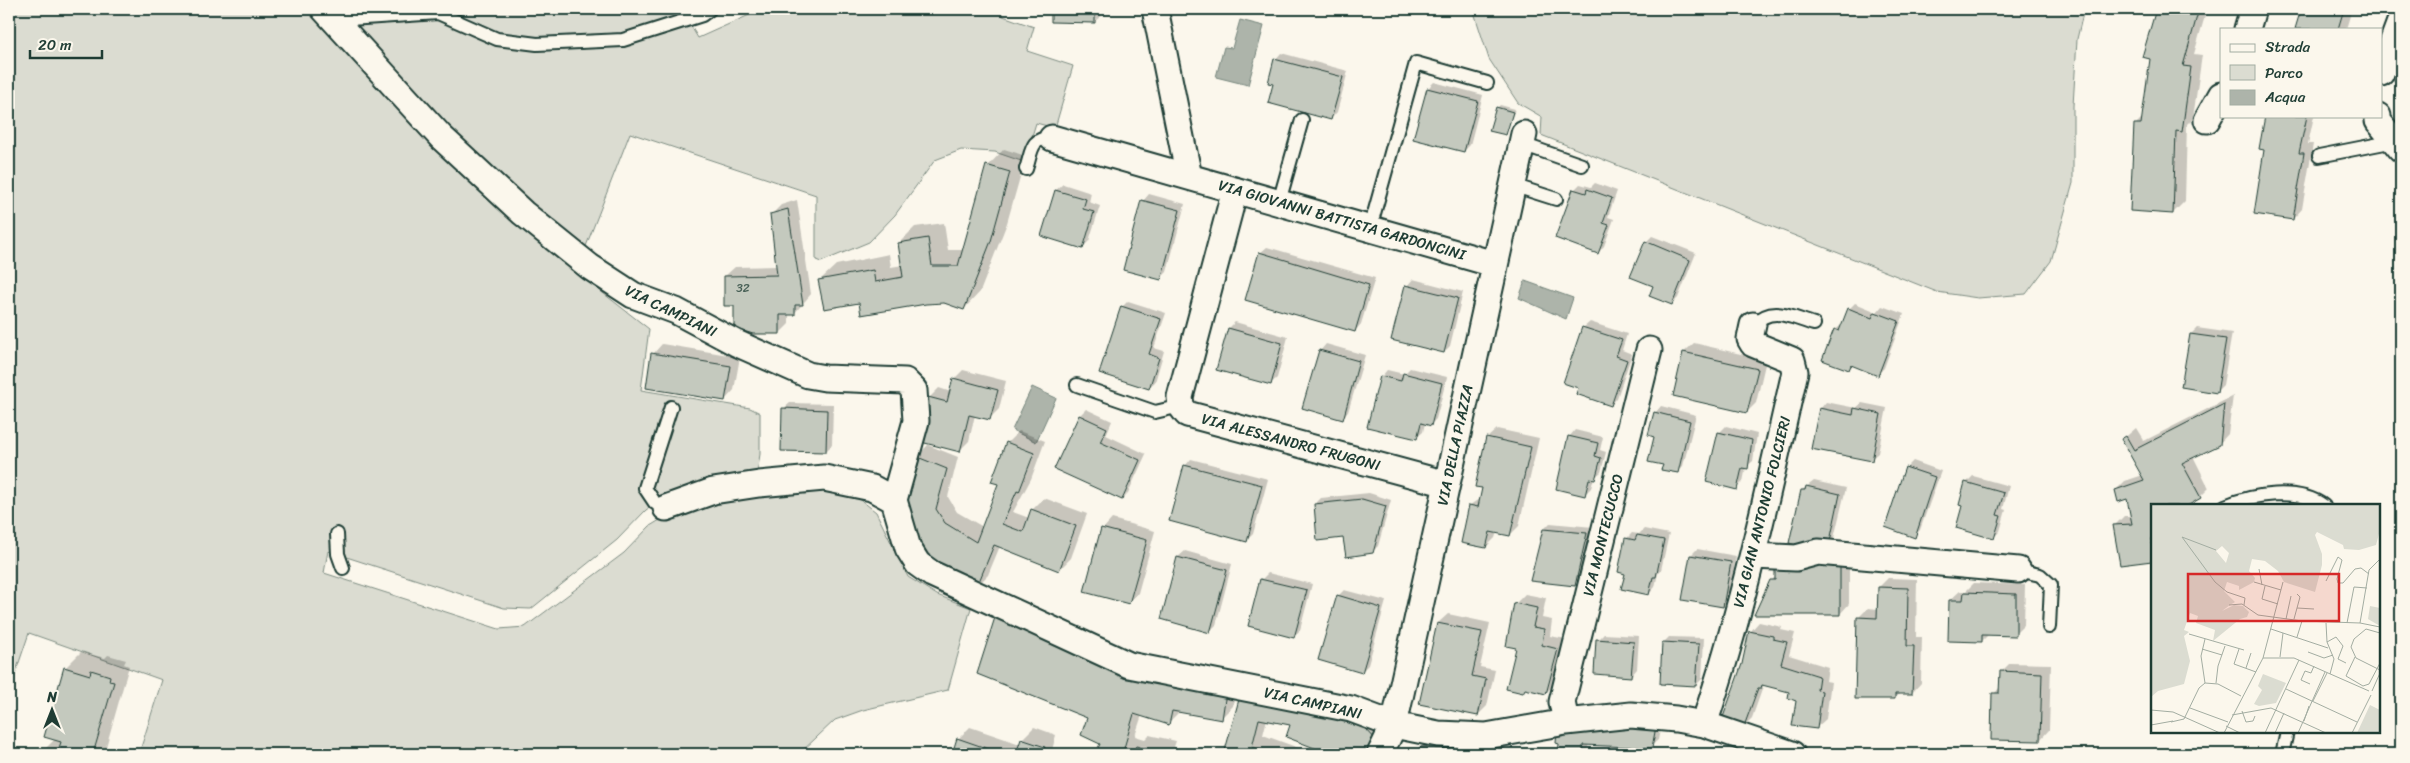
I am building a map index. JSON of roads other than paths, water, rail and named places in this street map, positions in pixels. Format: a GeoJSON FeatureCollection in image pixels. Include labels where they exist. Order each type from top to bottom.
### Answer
{"type":"FeatureCollection","features":[{"type":"Feature","properties":{"kind":"street"},"geometry":{"type":"LineString","coordinates":[[1155,9],[1189,177]]}},
{"type":"Feature","properties":{"kind":"street"},"geometry":{"type":"LineString","coordinates":[[2247,28],[2253,9]]}},
{"type":"Feature","properties":{"kind":"street","name":"VIA CAMPIANI"},"geometry":{"type":"LineString","coordinates":[[330,15],[440,137],[523,213],[590,267],[633,296],[676,310],[736,343],[808,375],[825,378],[905,381],[914,390],[916,421],[894,500],[908,548],[918,564],[932,574],[1129,665],[1351,709],[1394,725],[1438,734],[1486,736],[1566,722],[1630,715],[1704,724],[1792,754]]}},
{"type":"Feature","properties":{"kind":"street"},"geometry":{"type":"LineString","coordinates":[[2382,70],[2401,19]]}},
{"type":"Feature","properties":{"kind":"street"},"geometry":{"type":"LineString","coordinates":[[2207,120],[2220,97]]}},
{"type":"Feature","properties":{"kind":"street"},"geometry":{"type":"LineString","coordinates":[[2378,118],[2378,121],[2398,145]]}},
{"type":"Feature","properties":{"kind":"street","name":"VIA GIOVANNI BATTISTA GARDONCINI"},"geometry":{"type":"LineString","coordinates":[[1052,138],[1494,264]]}},
{"type":"Feature","properties":{"kind":"street","name":"VIA DELLA PIAZZA"},"geometry":{"type":"LineString","coordinates":[[1380,754],[1394,725],[1523,139]]}},
{"type":"Feature","properties":{"kind":"street"},"geometry":{"type":"LineString","coordinates":[[1180,406],[1180,398],[1235,190]]}},
{"type":"Feature","properties":{"kind":"street","name":"VIA GIAN ANTONIO FOLCIERI"},"geometry":{"type":"LineString","coordinates":[[1704,724],[1720,678],[1753,556],[1795,372],[1792,360],[1753,344],[1750,339],[1753,325]]}},
{"type":"Feature","properties":{"kind":"street","name":"VIA MONTECUCCO"},"geometry":{"type":"LineString","coordinates":[[1566,722],[1562,702],[1648,350]]}},
{"type":"Feature","properties":{"kind":"street","name":"VIA ALESSANDRO FRUGONI"},"geometry":{"type":"LineString","coordinates":[[1180,406],[1187,414],[1447,484]]}},
{"type":"Feature","properties":{"kind":"street"},"geometry":{"type":"LineString","coordinates":[[666,508],[713,491],[759,484],[824,478],[872,488],[894,500]]}},
{"type":"Feature","properties":{"kind":"street"},"geometry":{"type":"LineString","coordinates":[[1753,556],[1796,558],[1818,552],[2018,570]]}},
{"type":"Feature","properties":{"kind":"lane"},"geometry":{"type":"LineString","coordinates":[[330,15],[438,13],[497,39],[537,44],[624,40],[702,15],[710,9]]}},
{"type":"Feature","properties":{"kind":"lane"},"geometry":{"type":"LineString","coordinates":[[1370,228],[1416,64],[1487,83]]}},
{"type":"Feature","properties":{"kind":"lane"},"geometry":{"type":"LineString","coordinates":[[1279,202],[1302,120]]}},
{"type":"Feature","properties":{"kind":"lane"},"geometry":{"type":"LineString","coordinates":[[1026,169],[1036,141],[1041,137],[1052,138]]}},
{"type":"Feature","properties":{"kind":"lane"},"geometry":{"type":"LineString","coordinates":[[1523,139],[1582,166]]}},
{"type":"Feature","properties":{"kind":"lane"},"geometry":{"type":"LineString","coordinates":[[2319,156],[2398,145]]}},
{"type":"Feature","properties":{"kind":"lane"},"geometry":{"type":"LineString","coordinates":[[1512,185],[1556,199]]}},
{"type":"Feature","properties":{"kind":"lane"},"geometry":{"type":"LineString","coordinates":[[1753,325],[1761,316],[1774,313],[1814,324]]}},
{"type":"Feature","properties":{"kind":"lane"},"geometry":{"type":"LineString","coordinates":[[1077,385],[1155,412],[1180,406]]}},
{"type":"Feature","properties":{"kind":"lane"},"geometry":{"type":"LineString","coordinates":[[666,508],[655,504],[645,488],[670,407]]}},
{"type":"Feature","properties":{"kind":"lane"},"geometry":{"type":"LineString","coordinates":[[2229,504],[2245,497],[2292,494],[2319,504]]}},
{"type":"Feature","properties":{"kind":"lane"},"geometry":{"type":"LineString","coordinates":[[337,534],[338,554],[343,568]]}},
{"type":"Feature","properties":{"kind":"lane"},"geometry":{"type":"LineString","coordinates":[[2018,570],[2040,575],[2051,585],[2049,627]]}},
{"type":"Feature","properties":{"kind":"lane"},"geometry":{"type":"LineString","coordinates":[[2282,754],[2287,733]]}},
{"type":"Feature","properties":{"kind":"water"},"geometry":{"type":"Polygon","coordinates":[[[1240,20],[1264,26],[1248,85],[1216,77],[1224,47],[1232,48],[1240,20]]]}},
{"type":"Feature","properties":{"kind":"water"},"geometry":{"type":"Polygon","coordinates":[[[1525,281],[1573,298],[1566,319],[1519,298],[1525,281]]]}},
{"type":"Feature","properties":{"kind":"water"},"geometry":{"type":"Polygon","coordinates":[[[1032,387],[1056,398],[1036,442],[1012,430],[1032,387]]]}}]}
